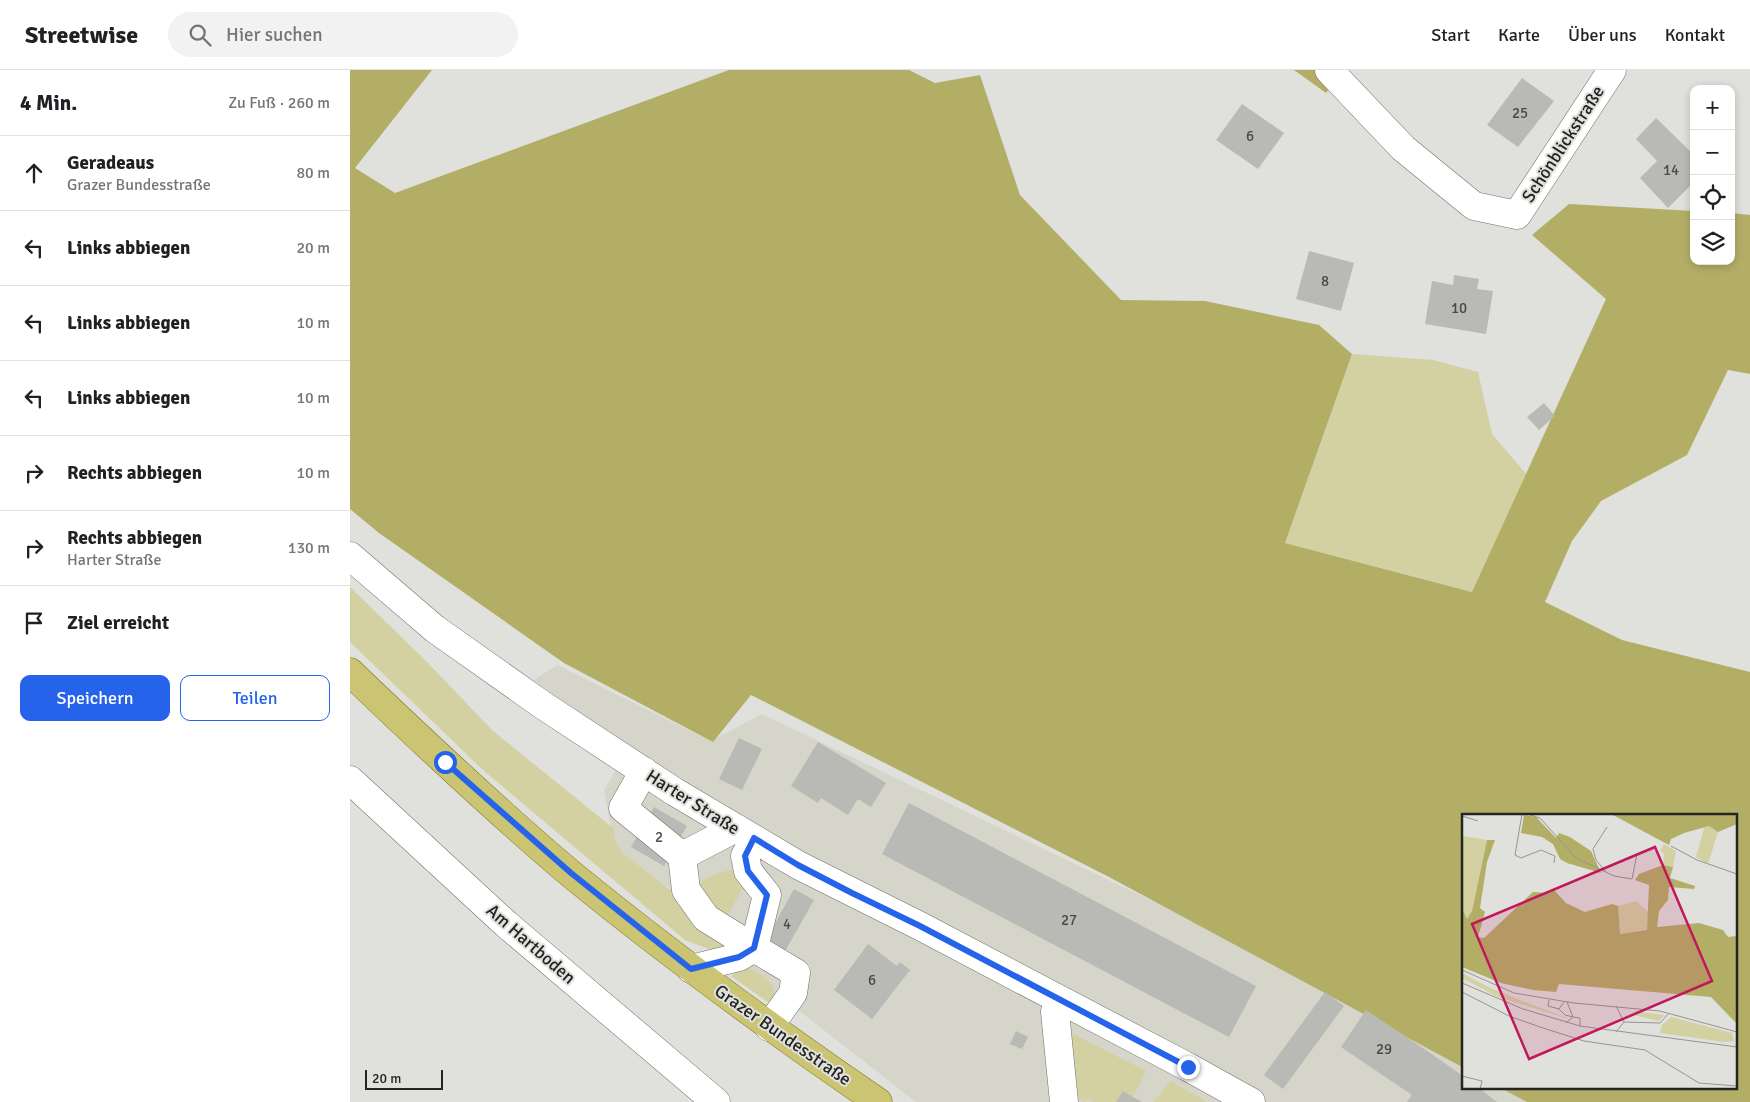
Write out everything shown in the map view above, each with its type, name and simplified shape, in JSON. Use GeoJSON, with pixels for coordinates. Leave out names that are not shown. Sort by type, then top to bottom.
{"type":"FeatureCollection","features":[{"type":"Feature","properties":{"kind":"main road","name":"Grazer Bundesstraße"},"geometry":{"type":"LineString","coordinates":[[350,672],[445,762],[563,866],[691,969],[769,1027],[878,1102]]}},
{"type":"Feature","properties":{"kind":"street","name":"Schönblickstraße"},"geometry":{"type":"LineString","coordinates":[[1329,70],[1403,148],[1474,206],[1517,215],[1612,70]]}},
{"type":"Feature","properties":{"kind":"street","name":"Schönblickstraße"},"geometry":{"type":"LineString","coordinates":[[1357,70],[1369,112]]}},
{"type":"Feature","properties":{"kind":"street","name":"Harter Straße"},"geometry":{"type":"LineString","coordinates":[[350,556],[435,629],[544,706],[644,771],[745,833],[798,865],[920,926],[1196,1071],[1250,1102]]}},
{"type":"Feature","properties":{"kind":"street"},"geometry":{"type":"LineString","coordinates":[[644,771],[623,808],[682,856],[686,890],[706,918],[796,973],[793,992],[769,1027]]}},
{"type":"Feature","properties":{"kind":"street","name":"Am Hartboden"},"geometry":{"type":"LineString","coordinates":[[350,780],[506,924],[716,1102]]}},
{"type":"Feature","properties":{"kind":"street"},"geometry":{"type":"LineString","coordinates":[[682,856],[745,833],[745,856],[748,871],[767,895],[754,948],[739,957],[691,969]]}},
{"type":"Feature","properties":{"kind":"street"},"geometry":{"type":"LineString","coordinates":[[1059,1000],[1055,1012],[1064,1102]]}},
{"type":"Feature","properties":{"kind":"shaded area"},"geometry":{"type":"Polygon","coordinates":[[[350,70],[432,70],[355,168],[395,193],[729,70],[909,70],[935,83],[980,75],[1020,195],[1121,300],[1205,301],[1319,325],[1352,354],[1285,543],[1472,592],[1606,299],[1532,235],[1569,204],[1690,211],[1690,265],[1735,265],[1735,213],[1750,215],[1750,374],[1728,370],[1687,455],[1601,501],[1572,541],[1545,602],[1622,640],[1750,672],[1750,1102],[1527,1102],[1505,1090],[1738,1090],[1738,814],[1462,814],[1462,1067],[1109,877],[751,695],[713,742],[564,663],[379,533],[350,509],[350,70]]]}},
{"type":"Feature","properties":{"kind":"shaded area"},"geometry":{"type":"Polygon","coordinates":[[[1294,70],[1342,70],[1342,72],[1326,93],[1294,70]]]}},
{"type":"Feature","properties":{"kind":"shaded area"},"geometry":{"type":"Polygon","coordinates":[[[1352,354],[1433,360],[1478,372],[1492,434],[1526,474],[1473,592],[1285,543],[1352,354]]]}},
{"type":"Feature","properties":{"kind":"shaded area"},"geometry":{"type":"Polygon","coordinates":[[[350,587],[426,661],[493,731],[613,828],[616,843],[624,854],[672,892],[684,909],[731,948],[719,953],[685,940],[483,770],[350,642],[350,587]]]}},
{"type":"Feature","properties":{"kind":"shaded area"},"geometry":{"type":"Polygon","coordinates":[[[557,665],[711,741],[762,714],[1307,975],[1462,1058],[1462,1090],[1522,1090],[1544,1102],[916,1102],[738,963],[615,850],[604,790],[628,750],[534,680],[557,665]]]}},
{"type":"Feature","properties":{"kind":"shaded area"},"geometry":{"type":"Polygon","coordinates":[[[729,870],[738,871],[743,877],[744,883],[757,899],[751,898],[752,895],[742,889],[725,920],[742,929],[741,933],[727,927],[717,919],[707,908],[700,895],[699,888],[703,881],[729,870]]]}},
{"type":"Feature","properties":{"kind":"shaded area"},"geometry":{"type":"Polygon","coordinates":[[[744,966],[761,974],[770,982],[775,993],[774,999],[768,1002],[731,976],[744,966]]]}},
{"type":"Feature","properties":{"kind":"shaded area"},"geometry":{"type":"Polygon","coordinates":[[[1067,1031],[1146,1071],[1133,1097],[1123,1091],[1116,1102],[1093,1102],[1088,1099],[1085,1102],[1078,1098],[1067,1031]]]}},
{"type":"Feature","properties":{"kind":"shaded area"},"geometry":{"type":"Polygon","coordinates":[[[1171,1081],[1207,1102],[1153,1102],[1171,1081]]]}},
{"type":"Feature","properties":{"kind":"building"},"geometry":{"type":"Polygon","coordinates":[[[1522,78],[1554,101],[1518,147],[1487,125],[1522,78]]]}},
{"type":"Feature","properties":{"kind":"building"},"geometry":{"type":"Polygon","coordinates":[[[1242,104],[1284,133],[1258,169],[1216,140],[1242,104]]]}},
{"type":"Feature","properties":{"kind":"building"},"geometry":{"type":"Polygon","coordinates":[[[1656,118],[1690,151],[1690,186],[1668,208],[1640,178],[1657,161],[1636,139],[1656,118]]]}},
{"type":"Feature","properties":{"kind":"building"},"geometry":{"type":"Polygon","coordinates":[[[1309,251],[1354,263],[1341,311],[1296,299],[1309,251]]]}},
{"type":"Feature","properties":{"kind":"building"},"geometry":{"type":"Polygon","coordinates":[[[1454,275],[1479,279],[1477,289],[1493,291],[1486,334],[1425,324],[1432,281],[1453,285],[1454,275]]]}},
{"type":"Feature","properties":{"kind":"building"},"geometry":{"type":"Polygon","coordinates":[[[1544,403],[1555,416],[1539,430],[1527,417],[1544,403]]]}},
{"type":"Feature","properties":{"kind":"building"},"geometry":{"type":"Polygon","coordinates":[[[739,738],[762,749],[742,790],[719,779],[739,738]]]}},
{"type":"Feature","properties":{"kind":"building"},"geometry":{"type":"Polygon","coordinates":[[[818,742],[886,783],[871,807],[858,799],[848,815],[821,798],[818,803],[791,786],[818,742]]]}},
{"type":"Feature","properties":{"kind":"building"},"geometry":{"type":"Polygon","coordinates":[[[909,803],[1256,986],[1229,1037],[882,854],[909,803]]]}},
{"type":"Feature","properties":{"kind":"building"},"geometry":{"type":"Polygon","coordinates":[[[654,807],[687,826],[664,866],[631,847],[654,807]]]}},
{"type":"Feature","properties":{"kind":"building"},"geometry":{"type":"Polygon","coordinates":[[[794,889],[814,900],[780,960],[761,949],[794,889]]]}},
{"type":"Feature","properties":{"kind":"building"},"geometry":{"type":"Polygon","coordinates":[[[868,944],[897,966],[900,962],[910,970],[872,1019],[834,990],[868,944]]]}},
{"type":"Feature","properties":{"kind":"building"},"geometry":{"type":"Polygon","coordinates":[[[1325,992],[1344,1006],[1283,1089],[1264,1075],[1325,992]]]}},
{"type":"Feature","properties":{"kind":"building"},"geometry":{"type":"Polygon","coordinates":[[[1366,1010],[1462,1076],[1462,1090],[1482,1090],[1497,1102],[1407,1102],[1412,1095],[1341,1047],[1366,1010]]]}},
{"type":"Feature","properties":{"kind":"building"},"geometry":{"type":"Polygon","coordinates":[[[1016,1031],[1028,1037],[1022,1049],[1010,1044],[1016,1031]]]}},
{"type":"Feature","properties":{"kind":"building"},"geometry":{"type":"Polygon","coordinates":[[[1123,1091],[1133,1097],[1142,1102],[1116,1102],[1123,1091]]]}},
{"type":"Feature","properties":{"kind":"route"},"geometry":{"type":"LineString","coordinates":[[445,762],[571,873],[691,969],[739,957],[754,948],[767,895],[748,871],[745,856],[754,838],[798,865],[920,926],[1188,1067]]}}]}
